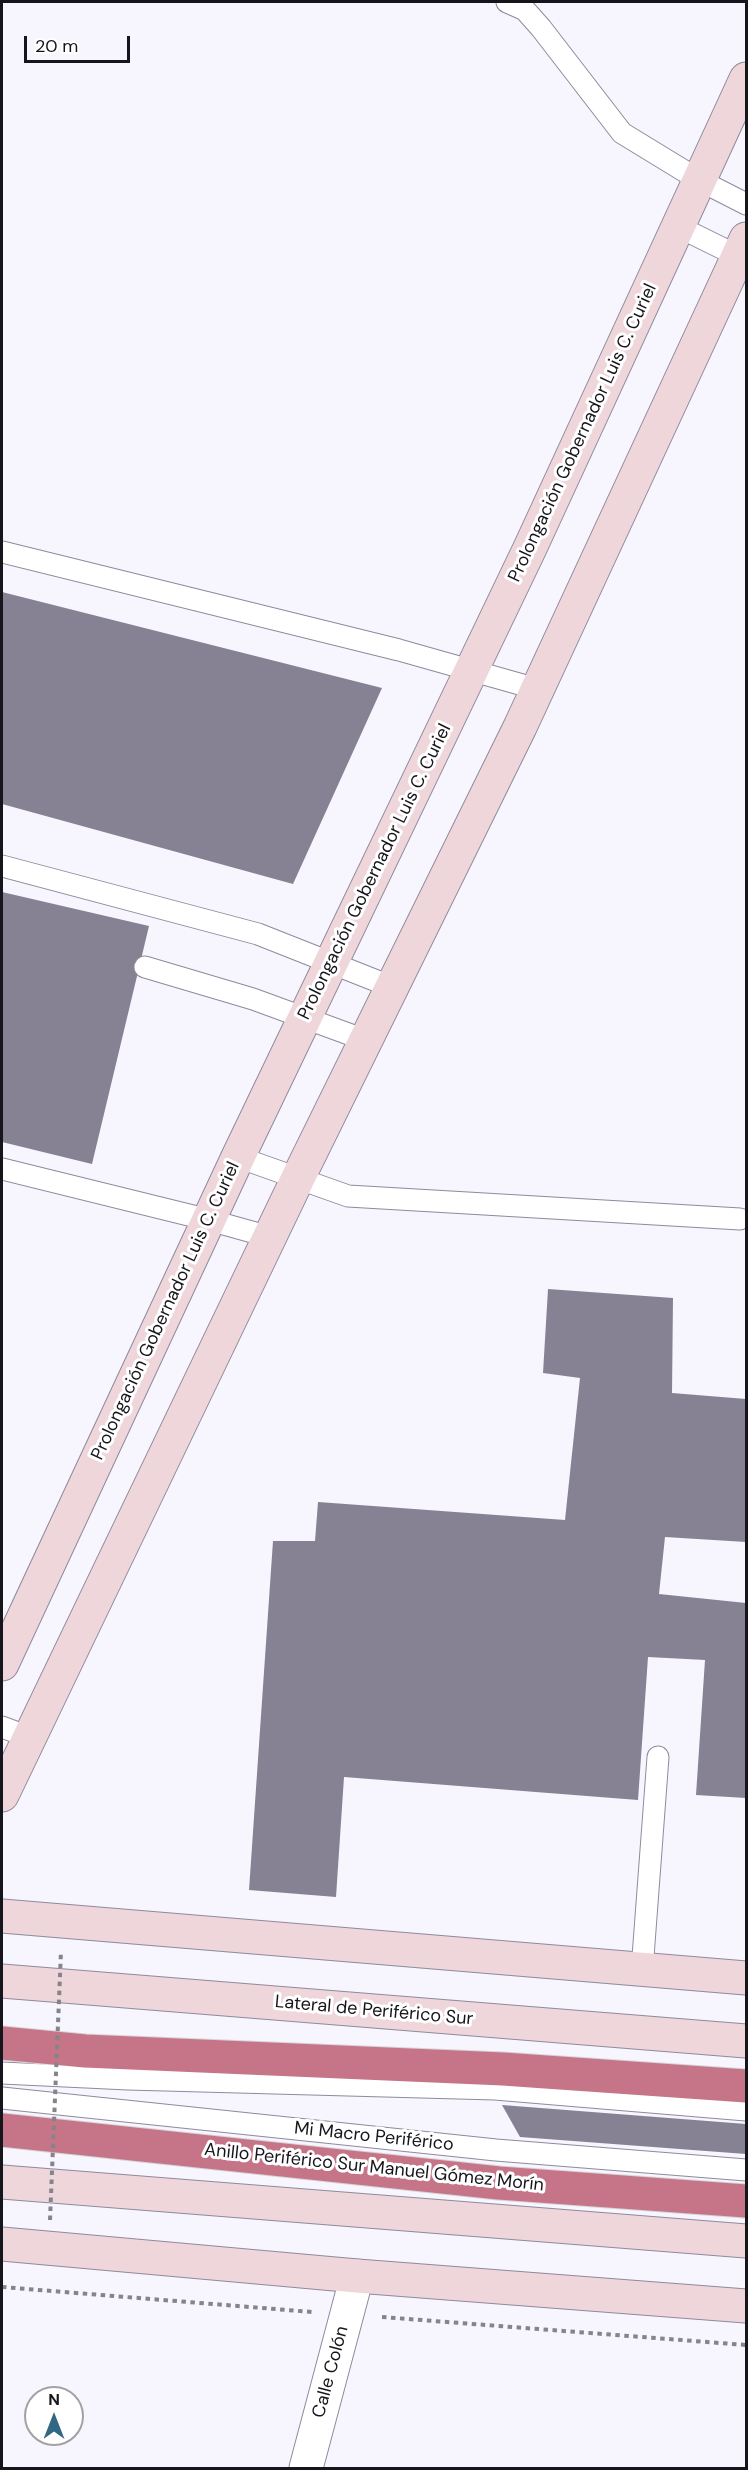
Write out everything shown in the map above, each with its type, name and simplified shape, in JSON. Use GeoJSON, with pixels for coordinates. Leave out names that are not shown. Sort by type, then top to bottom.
{"type":"FeatureCollection","features":[{"type":"Feature","properties":{"kind":"highway"},"geometry":{"type":"LineString","coordinates":[[2,2043],[85,2050],[503,2069],[747,2086]]}},
{"type":"Feature","properties":{"kind":"highway","name":"Anillo Periférico Sur Manuel Gómez Morín"},"geometry":{"type":"LineString","coordinates":[[2,2130],[499,2183],[747,2201]]}},
{"type":"Feature","properties":{"kind":"street","name":"Prolongación Gobernador Luis C. Curiel"},"geometry":{"type":"LineString","coordinates":[[2,1664],[208,1220],[471,672],[747,79]]}},
{"type":"Feature","properties":{"kind":"street"},"geometry":{"type":"LineString","coordinates":[[2,1795],[15,1732],[270,1237],[537,689],[744,251]]}},
{"type":"Feature","properties":{"kind":"street"},"geometry":{"type":"LineString","coordinates":[[2,1916],[747,1978]]}},
{"type":"Feature","properties":{"kind":"street","name":"Lateral de Periférico Sur"},"geometry":{"type":"LineString","coordinates":[[2,1981],[747,2041]]}},
{"type":"Feature","properties":{"kind":"street"},"geometry":{"type":"LineString","coordinates":[[2,2182],[747,2241]]}},
{"type":"Feature","properties":{"kind":"street"},"geometry":{"type":"LineString","coordinates":[[2,2244],[357,2276],[747,2306]]}},
{"type":"Feature","properties":{"kind":"street","name":"Calle Colón"},"geometry":{"type":"LineString","coordinates":[[306,2469],[357,2276]]}},
{"type":"Feature","properties":{"kind":"lane"},"geometry":{"type":"LineString","coordinates":[[507,2],[525,10],[541,28],[622,133],[699,180],[747,204]]}},
{"type":"Feature","properties":{"kind":"lane"},"geometry":{"type":"LineString","coordinates":[[679,227],[744,251]]}},
{"type":"Feature","properties":{"kind":"lane"},"geometry":{"type":"LineString","coordinates":[[2,552],[399,650],[537,689]]}},
{"type":"Feature","properties":{"kind":"lane"},"geometry":{"type":"LineString","coordinates":[[2,866],[258,934],[392,987]]}},
{"type":"Feature","properties":{"kind":"lane"},"geometry":{"type":"LineString","coordinates":[[145,966],[253,999],[365,1040]]}},
{"type":"Feature","properties":{"kind":"lane"},"geometry":{"type":"LineString","coordinates":[[238,1157],[348,1196],[740,1219]]}},
{"type":"Feature","properties":{"kind":"lane"},"geometry":{"type":"LineString","coordinates":[[2,1169],[270,1237]]}},
{"type":"Feature","properties":{"kind":"lane"},"geometry":{"type":"LineString","coordinates":[[642,1971],[658,1757]]}},
{"type":"Feature","properties":{"kind":"lane"},"geometry":{"type":"LineString","coordinates":[[2,2073],[495,2090],[747,2110]]}},
{"type":"Feature","properties":{"kind":"lane","name":"Mi Macro Periférico"},"geometry":{"type":"LineString","coordinates":[[2,2098],[496,2150],[747,2170]]}},
{"type":"Feature","properties":{"kind":"path"},"geometry":{"type":"LineString","coordinates":[[50,2220],[61,1951]]}},
{"type":"Feature","properties":{"kind":"building"},"geometry":{"type":"Polygon","coordinates":[[[2,592],[382,688],[293,884],[2,804],[2,592]]]}},
{"type":"Feature","properties":{"kind":"building"},"geometry":{"type":"Polygon","coordinates":[[[2,892],[149,926],[92,1164],[2,1142],[2,892]]]}},
{"type":"Feature","properties":{"kind":"building"},"geometry":{"type":"Polygon","coordinates":[[[548,1289],[673,1298],[672,1393],[746,1399],[746,1542],[665,1537],[659,1594],[746,1603],[746,1798],[696,1795],[705,1660],[648,1657],[638,1800],[344,1777],[336,1897],[249,1890],[273,1541],[315,1541],[318,1502],[565,1520],[580,1378],[543,1373],[548,1289]]]}},
{"type":"Feature","properties":{"kind":"building"},"geometry":{"type":"Polygon","coordinates":[[[502,2105],[746,2124],[746,2154],[520,2137],[502,2105]]]}}]}
